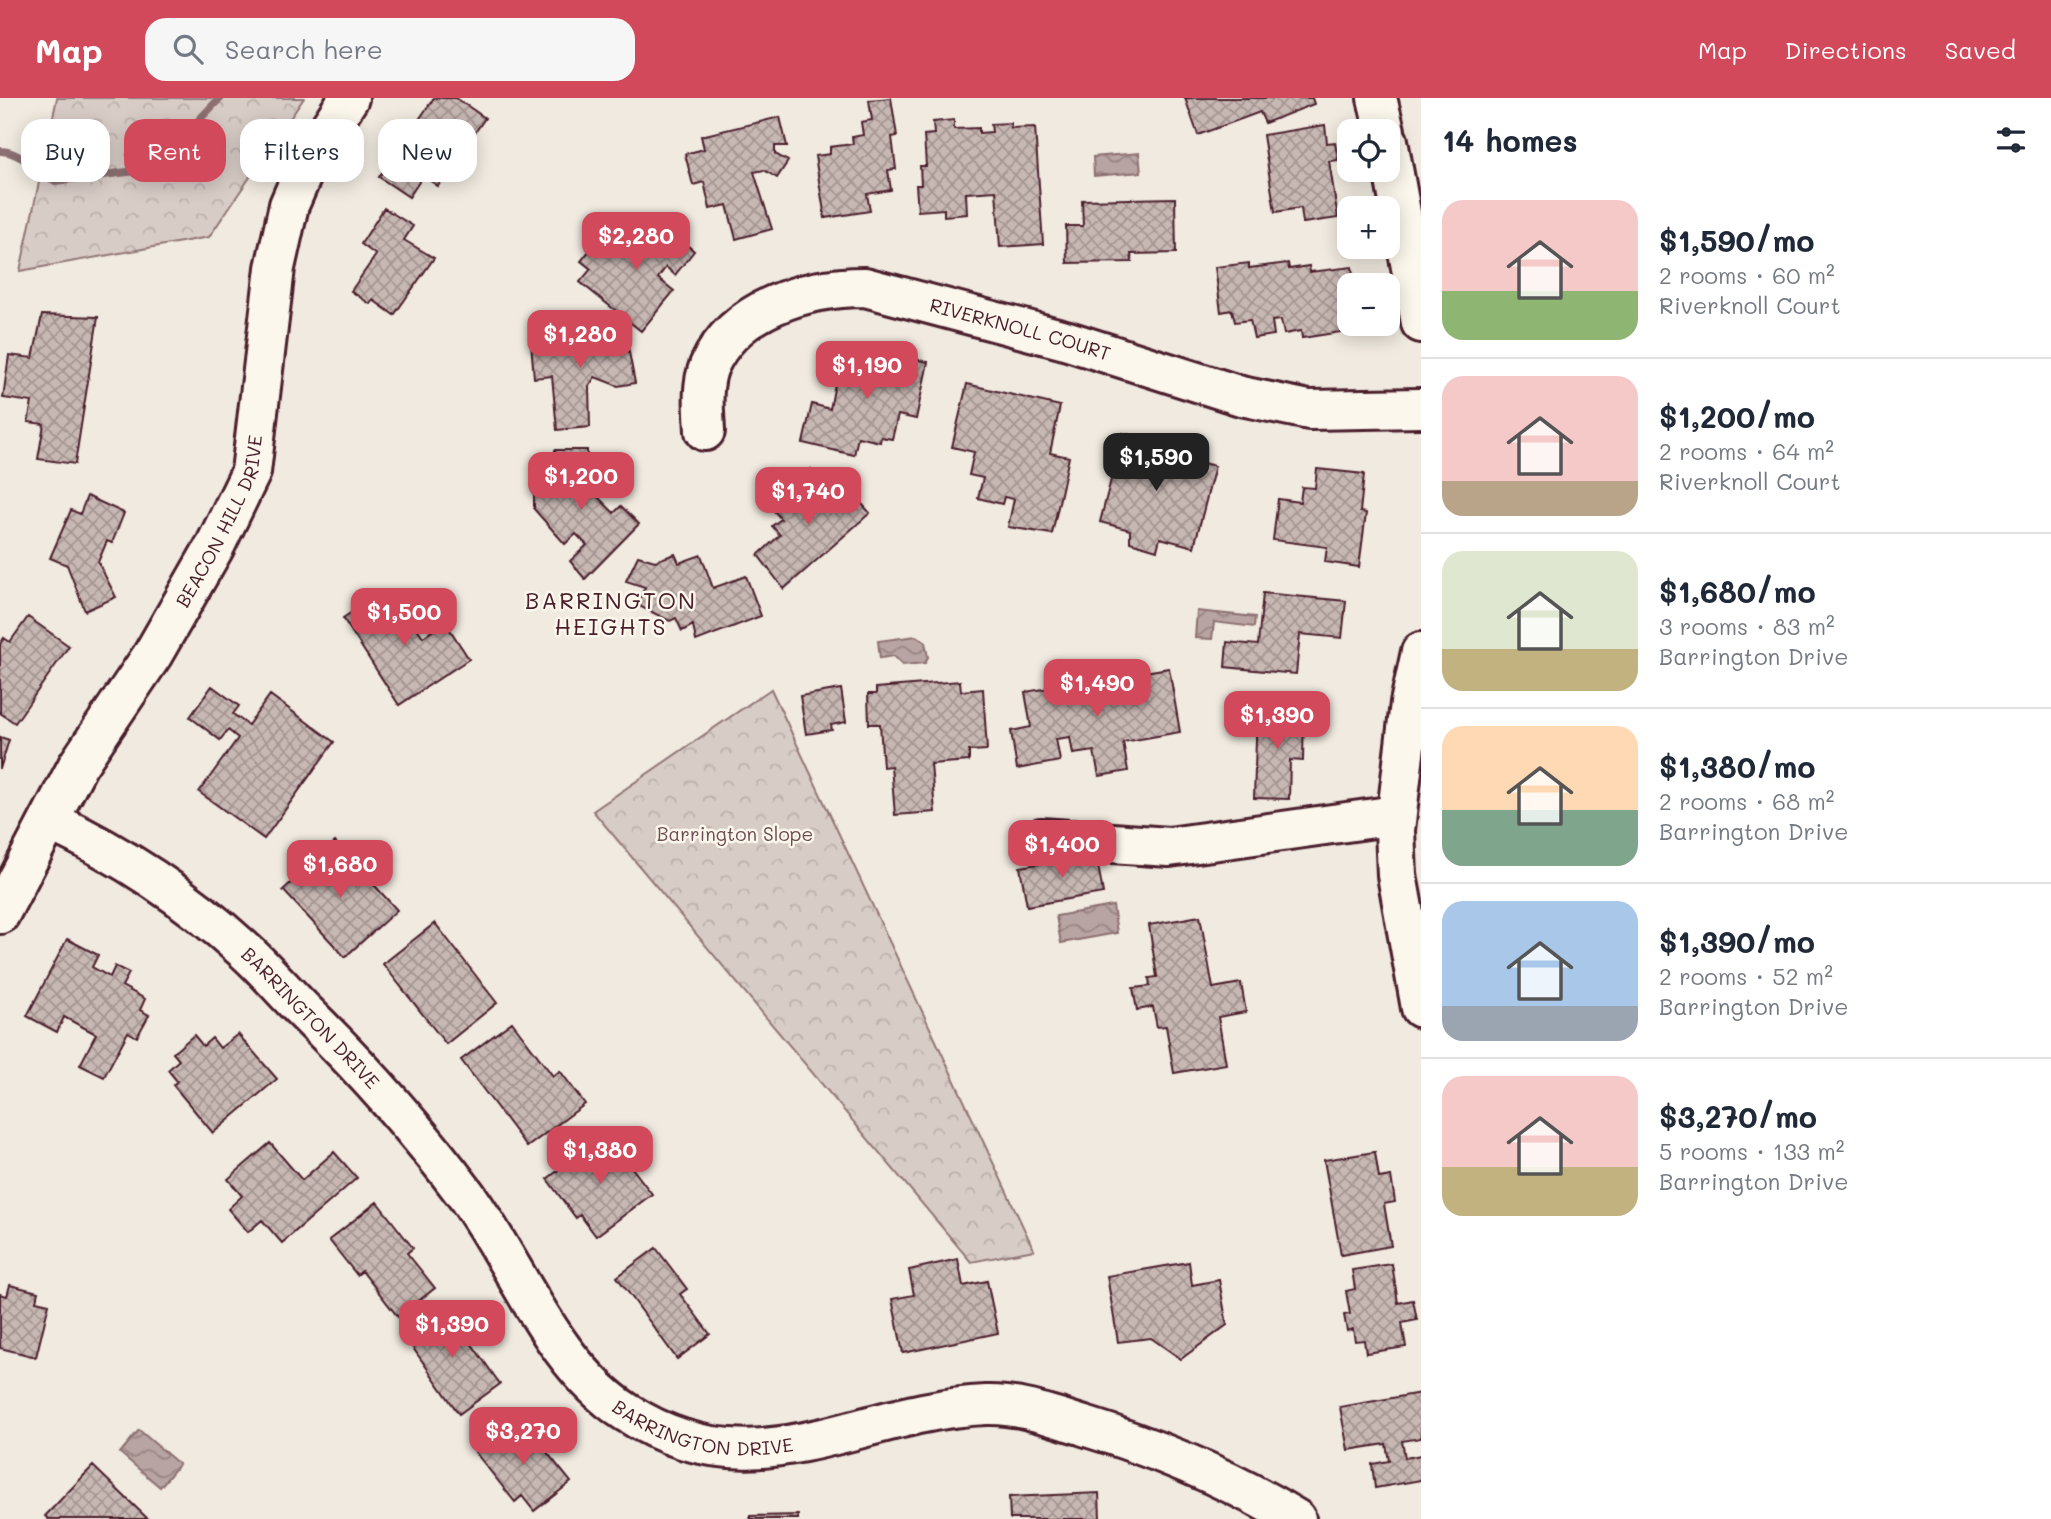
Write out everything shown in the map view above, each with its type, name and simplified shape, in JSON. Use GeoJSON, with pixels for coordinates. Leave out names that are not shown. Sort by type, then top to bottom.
{"type":"FeatureCollection","features":[{"type":"Feature","properties":{"kind":"street","name":"BEACON HILL DRIVE"},"geometry":{"type":"LineString","coordinates":[[0,914],[78,765],[153,654],[251,472],[275,268],[289,205],[309,159],[349,98]]}},
{"type":"Feature","properties":{"kind":"street"},"geometry":{"type":"LineString","coordinates":[[1377,98],[1382,119]]}},
{"type":"Feature","properties":{"kind":"street"},"geometry":{"type":"LineString","coordinates":[[1395,182],[1421,323]]}},
{"type":"Feature","properties":{"kind":"street","name":"RIVERKNOLL COURT"},"geometry":{"type":"LineString","coordinates":[[705,431],[703,398],[708,369],[723,342],[773,305],[834,287],[865,287],[986,318],[1269,401],[1309,410],[1421,408]]}},
{"type":"Feature","properties":{"kind":"street"},"geometry":{"type":"LineString","coordinates":[[1421,652],[1410,703],[1396,815],[1397,876],[1421,1008]]}},
{"type":"Feature","properties":{"kind":"street"},"geometry":{"type":"LineString","coordinates":[[1041,838],[1169,847],[1396,815]]}},
{"type":"Feature","properties":{"kind":"street","name":"BARRINGTON DRIVE"},"geometry":{"type":"LineString","coordinates":[[50,821],[90,840],[183,899],[245,950],[363,1070],[468,1198],[563,1351],[602,1392],[626,1412],[688,1441],[751,1449],[785,1448],[933,1411],[987,1405],[1017,1408],[1110,1434],[1183,1461],[1233,1483],[1296,1519]]}},
{"type":"Feature","properties":{"kind":"green space"},"geometry":{"type":"Polygon","coordinates":[[[57,98],[304,98],[290,119],[240,119],[240,182],[247,182],[209,237],[20,271],[39,182],[110,182],[110,119],[53,119],[57,98]]]}},
{"type":"Feature","properties":{"kind":"green space","name":"Barrington Slope"},"geometry":{"type":"Polygon","coordinates":[[[771,689],[1034,1250],[971,1262],[593,811],[771,689]]]}},
{"type":"Feature","properties":{"kind":"water"},"geometry":{"type":"Polygon","coordinates":[[[1139,153],[1141,172],[1094,176],[1093,157],[1139,153]]]}},
{"type":"Feature","properties":{"kind":"water"},"geometry":{"type":"Polygon","coordinates":[[[1197,611],[1255,617],[1254,627],[1214,622],[1212,639],[1195,638],[1197,611]]]}},
{"type":"Feature","properties":{"kind":"water"},"geometry":{"type":"Polygon","coordinates":[[[916,636],[925,642],[928,657],[925,663],[903,665],[894,656],[880,658],[878,641],[916,636]]]}},
{"type":"Feature","properties":{"kind":"water"},"geometry":{"type":"Polygon","coordinates":[[[1113,906],[1117,933],[1061,943],[1056,916],[1113,906]]]}},
{"type":"Feature","properties":{"kind":"water"},"geometry":{"type":"Polygon","coordinates":[[[139,1430],[179,1464],[160,1487],[120,1453],[139,1430]]]}},
{"type":"Feature","properties":{"kind":"building"},"geometry":{"type":"Polygon","coordinates":[[[434,98],[456,98],[485,118],[477,130],[477,119],[419,119],[434,98]]]}},
{"type":"Feature","properties":{"kind":"building"},"geometry":{"type":"Polygon","coordinates":[[[891,98],[897,136],[892,137],[896,169],[888,170],[891,190],[867,194],[870,211],[825,218],[815,156],[830,154],[830,147],[853,144],[852,137],[863,135],[861,122],[872,120],[869,100],[891,98]]]}},
{"type":"Feature","properties":{"kind":"building"},"geometry":{"type":"Polygon","coordinates":[[[1185,98],[1312,98],[1314,104],[1265,123],[1260,112],[1198,135],[1185,98]]]}},
{"type":"Feature","properties":{"kind":"building"},"geometry":{"type":"Polygon","coordinates":[[[780,117],[787,146],[775,146],[775,154],[788,161],[777,178],[764,170],[754,172],[772,229],[736,239],[727,205],[710,209],[704,182],[693,185],[685,154],[704,149],[701,136],[780,117]]]}},
{"type":"Feature","properties":{"kind":"building"},"geometry":{"type":"Polygon","coordinates":[[[954,120],[954,129],[979,128],[979,133],[992,132],[991,124],[1011,123],[1011,128],[1035,127],[1043,244],[1000,247],[996,191],[966,193],[967,214],[944,216],[944,209],[918,211],[916,185],[921,185],[920,166],[926,166],[924,135],[934,134],[933,122],[954,120]]]}},
{"type":"Feature","properties":{"kind":"building"},"geometry":{"type":"Polygon","coordinates":[[[1325,125],[1327,143],[1335,142],[1337,154],[1337,160],[1329,161],[1337,218],[1303,223],[1301,208],[1275,212],[1263,135],[1325,125]]]}},
{"type":"Feature","properties":{"kind":"building"},"geometry":{"type":"Polygon","coordinates":[[[386,182],[419,182],[409,197],[386,182]]]}},
{"type":"Feature","properties":{"kind":"building"},"geometry":{"type":"Polygon","coordinates":[[[1175,198],[1176,253],[1131,254],[1132,262],[1067,263],[1066,226],[1083,226],[1082,200],[1175,198]]]}},
{"type":"Feature","properties":{"kind":"building"},"geometry":{"type":"Polygon","coordinates":[[[384,208],[413,226],[404,240],[434,258],[394,315],[373,300],[370,304],[351,291],[376,255],[361,244],[384,208]]]}},
{"type":"Feature","properties":{"kind":"building"},"geometry":{"type":"Polygon","coordinates":[[[657,220],[694,251],[675,275],[666,267],[658,278],[674,291],[641,331],[580,282],[591,269],[581,261],[594,245],[602,252],[623,226],[641,241],[657,220]]]}},
{"type":"Feature","properties":{"kind":"building"},"geometry":{"type":"Polygon","coordinates":[[[1249,263],[1249,268],[1288,263],[1289,269],[1309,266],[1310,272],[1352,267],[1353,273],[1337,273],[1337,333],[1302,338],[1301,331],[1284,334],[1281,320],[1272,321],[1274,335],[1254,338],[1250,320],[1235,322],[1232,310],[1221,312],[1215,267],[1249,263]]]}},
{"type":"Feature","properties":{"kind":"building"},"geometry":{"type":"Polygon","coordinates":[[[42,315],[98,317],[75,464],[38,459],[44,424],[28,422],[32,402],[3,398],[9,355],[33,358],[42,315]]]}},
{"type":"Feature","properties":{"kind":"building"},"geometry":{"type":"Polygon","coordinates":[[[565,318],[628,347],[635,383],[618,386],[595,377],[589,386],[590,427],[557,430],[552,376],[534,378],[531,343],[555,341],[565,318]]]}},
{"type":"Feature","properties":{"kind":"building"},"geometry":{"type":"Polygon","coordinates":[[[870,349],[928,362],[916,419],[898,415],[892,439],[881,437],[880,442],[858,437],[854,455],[803,443],[812,404],[830,409],[835,384],[827,382],[830,367],[842,369],[845,355],[863,359],[870,349]]]}},
{"type":"Feature","properties":{"kind":"building"},"geometry":{"type":"Polygon","coordinates":[[[967,384],[1060,406],[1050,453],[1069,457],[1052,534],[1008,527],[1014,499],[1004,497],[1002,504],[978,498],[983,478],[969,475],[974,452],[952,447],[967,384]]]}},
{"type":"Feature","properties":{"kind":"building"},"geometry":{"type":"Polygon","coordinates":[[[1123,433],[1177,447],[1174,456],[1215,466],[1194,547],[1160,538],[1157,550],[1130,542],[1130,530],[1100,522],[1123,433]]]}},
{"type":"Feature","properties":{"kind":"building"},"geometry":{"type":"Polygon","coordinates":[[[555,450],[587,450],[587,486],[614,513],[621,506],[639,524],[585,579],[570,561],[587,545],[576,534],[565,544],[534,509],[534,485],[554,485],[555,450]]]}},
{"type":"Feature","properties":{"kind":"building"},"geometry":{"type":"Polygon","coordinates":[[[811,469],[842,505],[854,495],[870,513],[784,589],[758,555],[780,535],[772,526],[781,519],[774,511],[784,503],[779,497],[811,469]]]}},
{"type":"Feature","properties":{"kind":"building"},"geometry":{"type":"Polygon","coordinates":[[[1317,469],[1364,474],[1360,512],[1366,513],[1359,567],[1325,562],[1327,547],[1273,540],[1278,499],[1300,502],[1302,487],[1315,488],[1317,469]]]}},
{"type":"Feature","properties":{"kind":"building"},"geometry":{"type":"Polygon","coordinates":[[[87,496],[124,513],[112,543],[107,541],[98,562],[116,597],[85,611],[67,565],[50,558],[71,510],[80,514],[87,496]]]}},
{"type":"Feature","properties":{"kind":"building"},"geometry":{"type":"Polygon","coordinates":[[[675,554],[679,563],[701,555],[713,588],[746,576],[761,616],[696,641],[693,625],[682,631],[676,618],[670,621],[637,605],[645,587],[626,581],[638,556],[655,561],[675,554]]]}},
{"type":"Feature","properties":{"kind":"building"},"geometry":{"type":"Polygon","coordinates":[[[382,592],[398,616],[406,611],[423,637],[445,622],[469,659],[399,705],[343,618],[382,592]]]}},
{"type":"Feature","properties":{"kind":"building"},"geometry":{"type":"Polygon","coordinates":[[[1263,593],[1346,601],[1342,638],[1300,634],[1296,674],[1225,667],[1227,642],[1258,645],[1263,593]]]}},
{"type":"Feature","properties":{"kind":"building"},"geometry":{"type":"Polygon","coordinates":[[[28,617],[69,646],[15,723],[0,713],[0,644],[4,638],[10,642],[28,617]]]}},
{"type":"Feature","properties":{"kind":"building"},"geometry":{"type":"Polygon","coordinates":[[[1169,668],[1180,732],[1123,742],[1128,771],[1099,776],[1094,751],[1073,754],[1070,737],[1056,739],[1060,761],[1017,769],[1011,731],[1031,727],[1025,692],[1169,668]]]}},
{"type":"Feature","properties":{"kind":"building"},"geometry":{"type":"Polygon","coordinates":[[[960,681],[961,691],[983,689],[987,750],[969,751],[969,761],[931,764],[935,812],[895,815],[891,766],[883,767],[880,724],[869,724],[868,694],[876,694],[876,688],[960,681]]]}},
{"type":"Feature","properties":{"kind":"building"},"geometry":{"type":"Polygon","coordinates":[[[212,686],[239,706],[233,714],[248,725],[270,695],[334,742],[264,839],[199,792],[238,738],[228,730],[220,740],[190,717],[212,686]]]}},
{"type":"Feature","properties":{"kind":"building"},"geometry":{"type":"Polygon","coordinates":[[[841,689],[846,722],[831,725],[832,730],[806,734],[800,696],[841,689]]]}},
{"type":"Feature","properties":{"kind":"building"},"geometry":{"type":"Polygon","coordinates":[[[1257,710],[1304,711],[1303,761],[1290,760],[1289,799],[1254,798],[1257,710]]]}},
{"type":"Feature","properties":{"kind":"building"},"geometry":{"type":"Polygon","coordinates":[[[0,737],[9,740],[0,769],[0,737]]]}},
{"type":"Feature","properties":{"kind":"building"},"geometry":{"type":"Polygon","coordinates":[[[335,842],[397,910],[345,957],[283,890],[335,842]]]}},
{"type":"Feature","properties":{"kind":"building"},"geometry":{"type":"Polygon","coordinates":[[[1096,854],[1103,893],[1027,906],[1020,867],[1096,854]]]}},
{"type":"Feature","properties":{"kind":"building"},"geometry":{"type":"Polygon","coordinates":[[[1200,916],[1213,988],[1241,983],[1246,1012],[1218,1017],[1226,1064],[1174,1073],[1166,1026],[1157,1027],[1153,1007],[1137,1010],[1133,988],[1150,986],[1149,978],[1157,977],[1149,925],[1200,916]]]}},
{"type":"Feature","properties":{"kind":"building"},"geometry":{"type":"Polygon","coordinates":[[[435,923],[497,1003],[446,1044],[383,964],[435,923]]]}},
{"type":"Feature","properties":{"kind":"building"},"geometry":{"type":"Polygon","coordinates":[[[67,939],[98,955],[92,967],[110,977],[115,966],[129,973],[122,986],[145,999],[140,1010],[149,1015],[137,1037],[128,1032],[104,1077],[80,1065],[96,1034],[64,1017],[57,1032],[27,1016],[67,939]]]}},
{"type":"Feature","properties":{"kind":"building"},"geometry":{"type":"Polygon","coordinates":[[[512,1022],[553,1076],[560,1071],[585,1104],[527,1147],[461,1060],[512,1022]]]}},
{"type":"Feature","properties":{"kind":"building"},"geometry":{"type":"Polygon","coordinates":[[[238,1034],[277,1079],[213,1133],[173,1085],[177,1081],[168,1070],[179,1060],[173,1053],[194,1035],[203,1046],[212,1038],[220,1048],[238,1034]]]}},
{"type":"Feature","properties":{"kind":"building"},"geometry":{"type":"Polygon","coordinates":[[[606,1134],[652,1194],[596,1236],[580,1215],[576,1218],[547,1179],[606,1134]]]}},
{"type":"Feature","properties":{"kind":"building"},"geometry":{"type":"Polygon","coordinates":[[[270,1143],[302,1180],[334,1152],[357,1178],[282,1243],[262,1220],[248,1232],[228,1209],[242,1196],[228,1179],[270,1143]]]}},
{"type":"Feature","properties":{"kind":"building"},"geometry":{"type":"Polygon","coordinates":[[[1375,1152],[1379,1178],[1391,1176],[1395,1202],[1384,1204],[1391,1246],[1341,1255],[1324,1160],[1375,1152]]]}},
{"type":"Feature","properties":{"kind":"building"},"geometry":{"type":"Polygon","coordinates":[[[377,1202],[413,1248],[407,1253],[435,1288],[398,1317],[362,1271],[357,1275],[329,1240],[377,1202]]]}},
{"type":"Feature","properties":{"kind":"building"},"geometry":{"type":"Polygon","coordinates":[[[656,1248],[687,1289],[680,1294],[710,1334],[677,1359],[617,1277],[656,1248]]]}},
{"type":"Feature","properties":{"kind":"building"},"geometry":{"type":"Polygon","coordinates":[[[958,1259],[963,1286],[987,1281],[998,1333],[903,1353],[892,1299],[914,1295],[909,1270],[958,1259]]]}},
{"type":"Feature","properties":{"kind":"building"},"geometry":{"type":"Polygon","coordinates":[[[1189,1262],[1192,1285],[1219,1280],[1227,1325],[1181,1359],[1151,1338],[1118,1342],[1107,1276],[1189,1262]]]}},
{"type":"Feature","properties":{"kind":"building"},"geometry":{"type":"Polygon","coordinates":[[[1392,1264],[1398,1303],[1413,1300],[1417,1320],[1402,1323],[1406,1347],[1366,1353],[1364,1340],[1355,1341],[1353,1329],[1347,1331],[1344,1315],[1350,1314],[1346,1291],[1355,1289],[1352,1270],[1392,1264]]]}},
{"type":"Feature","properties":{"kind":"building"},"geometry":{"type":"Polygon","coordinates":[[[10,1285],[38,1292],[36,1301],[49,1304],[36,1357],[0,1348],[0,1294],[7,1296],[10,1285]]]}},
{"type":"Feature","properties":{"kind":"building"},"geometry":{"type":"Polygon","coordinates":[[[445,1306],[500,1384],[459,1414],[404,1335],[445,1306]]]}},
{"type":"Feature","properties":{"kind":"building"},"geometry":{"type":"Polygon","coordinates":[[[1421,1393],[1421,1438],[1402,1441],[1405,1458],[1421,1455],[1421,1480],[1375,1488],[1372,1464],[1389,1461],[1386,1444],[1348,1450],[1340,1407],[1421,1393]]]}},
{"type":"Feature","properties":{"kind":"building"},"geometry":{"type":"Polygon","coordinates":[[[515,1420],[533,1443],[537,1440],[571,1482],[534,1511],[522,1496],[515,1502],[475,1452],[515,1420]]]}},
{"type":"Feature","properties":{"kind":"building"},"geometry":{"type":"Polygon","coordinates":[[[93,1466],[148,1519],[48,1519],[45,1516],[93,1466]]]}},
{"type":"Feature","properties":{"kind":"building"},"geometry":{"type":"Polygon","coordinates":[[[1099,1493],[1100,1519],[1010,1519],[1009,1497],[1099,1493]]]}},
{"type":"Feature","properties":{"kind":"building"},"geometry":{"type":"Polygon","coordinates":[[[798,1515],[798,1519],[750,1519],[750,1516],[798,1515]]]}},
{"type":"Feature","properties":{"kind":"waterway"},"geometry":{"type":"LineString","coordinates":[[0,151],[14,154],[55,181],[152,169],[220,98]]}},
{"type":"Feature","properties":{"kind":"district","name":"BARRINGTON HEIGHTS"},"geometry":{"type":"Point","coordinates":[611,614]}}]}
